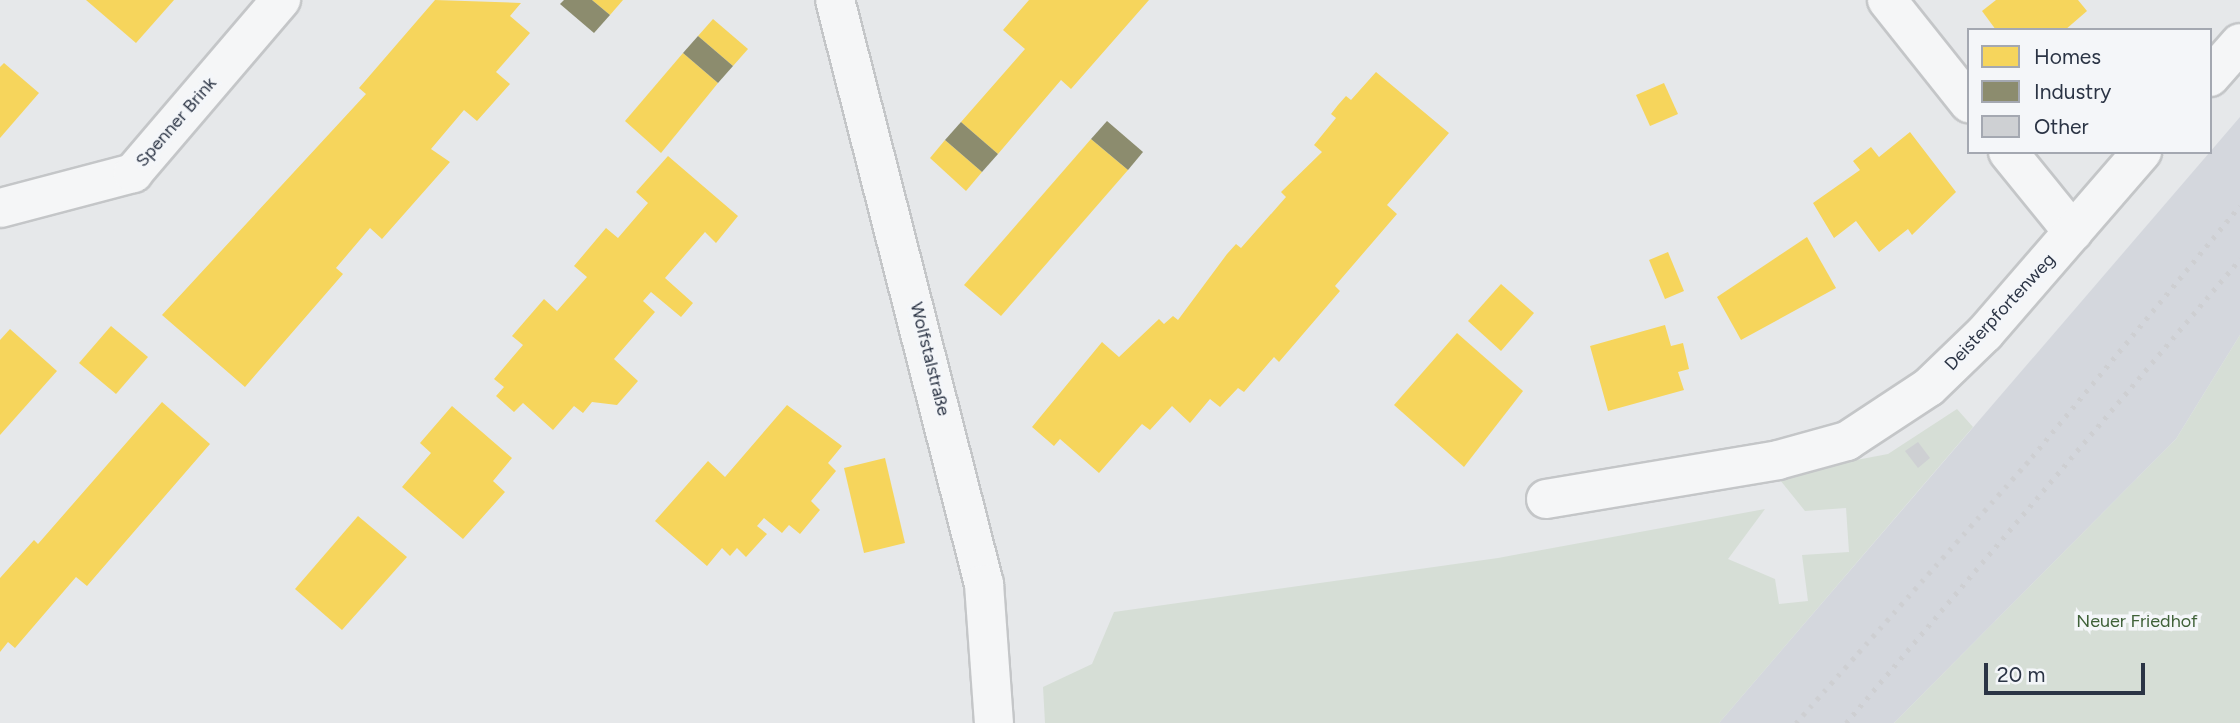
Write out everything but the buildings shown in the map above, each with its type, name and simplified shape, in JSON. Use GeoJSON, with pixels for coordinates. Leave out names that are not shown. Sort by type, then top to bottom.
{"type":"FeatureCollection","features":[{"type":"Feature","properties":{"kind":"street","name":"Spenner Brink"},"geometry":{"type":"LineString","coordinates":[[0,208],[133,173],[281,0]]}},
{"type":"Feature","properties":{"kind":"street","name":"Wolfstalstraße"},"geometry":{"type":"LineString","coordinates":[[835,0],[984,584],[994,723]]}},
{"type":"Feature","properties":{"kind":"street"},"geometry":{"type":"LineString","coordinates":[[1887,0],[1967,100]]}},
{"type":"Feature","properties":{"kind":"street"},"geometry":{"type":"LineString","coordinates":[[2212,74],[2240,43]]}},
{"type":"Feature","properties":{"kind":"street"},"geometry":{"type":"LineString","coordinates":[[2010,154],[2073,232]]}},
{"type":"Feature","properties":{"kind":"street","name":"Deisterpfortenweg"},"geometry":{"type":"LineString","coordinates":[[1546,499],[1779,460],[1847,442],[1929,387],[2073,232],[2140,154]]}},
{"type":"Feature","properties":{"kind":"shaded area"},"geometry":{"type":"Polygon","coordinates":[[[2240,117],[2240,335],[2176,439],[1894,723],[1719,723],[2208,154],[2212,154],[2212,150],[2240,117]]]}},
{"type":"Feature","properties":{"kind":"green space","name":"Neuer Friedhof"},"geometry":{"type":"Polygon","coordinates":[[[2240,335],[2240,723],[1894,723],[2176,439],[2240,335]]]}},
{"type":"Feature","properties":{"kind":"green space"},"geometry":{"type":"Polygon","coordinates":[[[1957,409],[1973,427],[1719,723],[1045,723],[1043,687],[1092,664],[1114,612],[1498,558],[1765,509],[1728,559],[1775,579],[1779,604],[1808,601],[1802,555],[1849,552],[1846,508],[1805,511],[1776,475],[1888,454],[1957,409]]]}},
{"type":"Feature","properties":{"kind":"railway"},"geometry":{"type":"LineString","coordinates":[[1796,723],[2032,457],[2240,206]]}},
{"type":"Feature","properties":{"kind":"railway"},"geometry":{"type":"LineString","coordinates":[[1846,723],[2240,259]]}}]}
